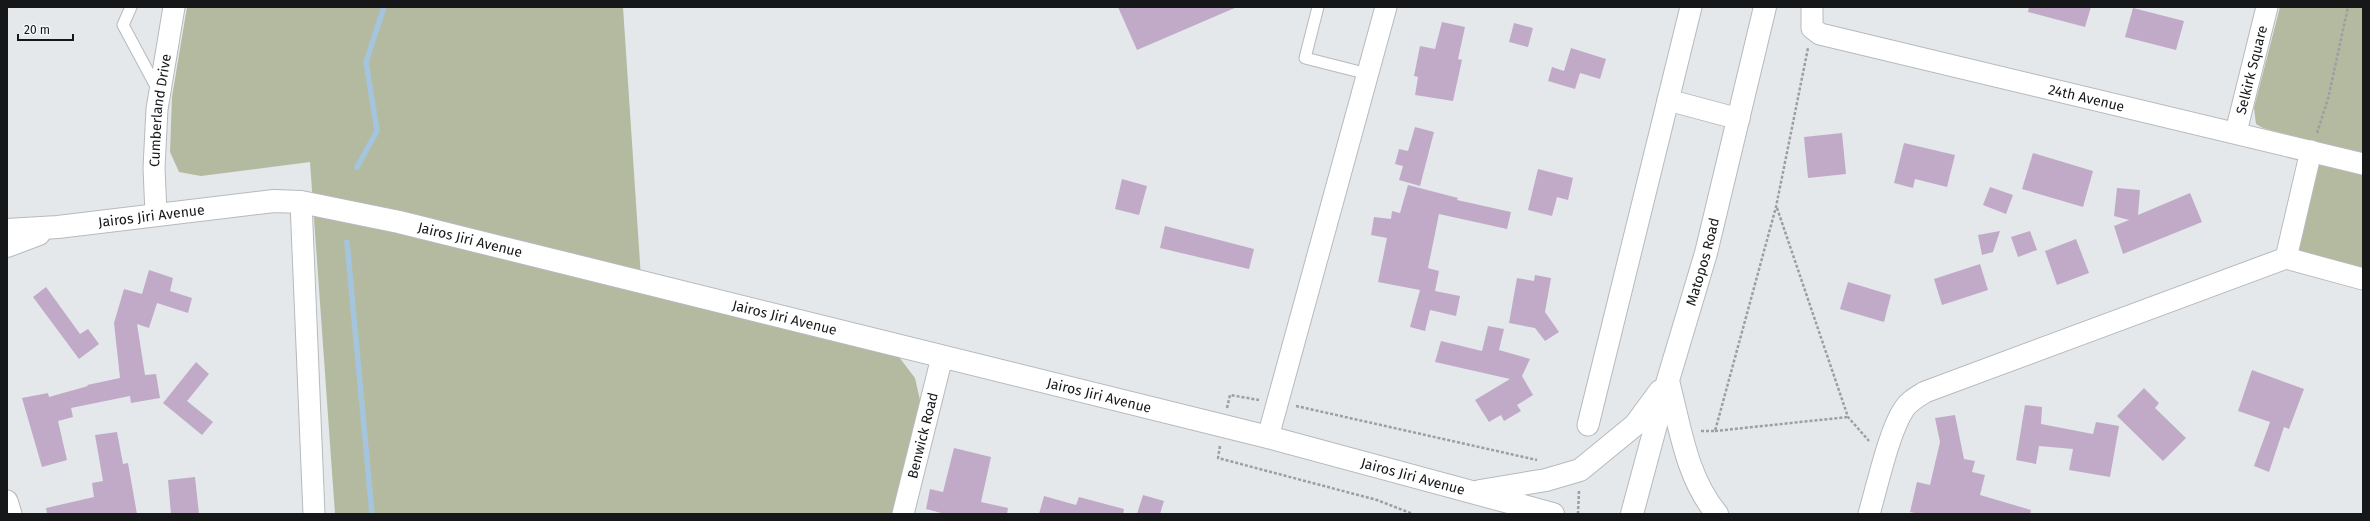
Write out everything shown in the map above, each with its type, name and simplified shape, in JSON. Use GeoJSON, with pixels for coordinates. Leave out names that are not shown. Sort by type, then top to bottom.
{"type":"FeatureCollection","features":[{"type":"Feature","properties":{"kind":"main road","name":"Matopos Road"},"geometry":{"type":"LineString","coordinates":[[1632,514],[1668,380],[1706,253],[1765,7]]}},
{"type":"Feature","properties":{"kind":"main road","name":"Jairos Jiri Avenue"},"geometry":{"type":"LineString","coordinates":[[7,230],[58,227],[274,201],[301,202],[399,222],[1268,437],[1553,514]]}},
{"type":"Feature","properties":{"kind":"main road"},"geometry":{"type":"LineString","coordinates":[[7,246],[58,227]]}},
{"type":"Feature","properties":{"kind":"main road"},"geometry":{"type":"LineString","coordinates":[[1668,380],[1696,482],[1707,502],[1717,514]]}},
{"type":"Feature","properties":{"kind":"main road"},"geometry":{"type":"LineString","coordinates":[[1473,492],[1534,482],[1580,470],[1635,425],[1668,380]]}},
{"type":"Feature","properties":{"kind":"main road"},"geometry":{"type":"LineString","coordinates":[[1473,492],[1501,514]]}},
{"type":"Feature","properties":{"kind":"street","name":"Cumberland Drive"},"geometry":{"type":"LineString","coordinates":[[156,214],[154,168],[160,94],[174,7]]}},
{"type":"Feature","properties":{"kind":"street"},"geometry":{"type":"LineString","coordinates":[[1268,437],[1386,7]]}},
{"type":"Feature","properties":{"kind":"street"},"geometry":{"type":"LineString","coordinates":[[1588,426],[1691,7]]}},
{"type":"Feature","properties":{"kind":"street"},"geometry":{"type":"LineString","coordinates":[[1812,7],[1812,28]]}},
{"type":"Feature","properties":{"kind":"street","name":"Selkirk Square"},"geometry":{"type":"LineString","coordinates":[[2236,132],[2267,7]]}},
{"type":"Feature","properties":{"kind":"street","name":"24th Avenue"},"geometry":{"type":"LineString","coordinates":[[1812,28],[1820,34],[2236,132],[2363,164]]}},
{"type":"Feature","properties":{"kind":"street"},"geometry":{"type":"LineString","coordinates":[[1668,100],[1739,119]]}},
{"type":"Feature","properties":{"kind":"street"},"geometry":{"type":"LineString","coordinates":[[2286,258],[2311,151]]}},
{"type":"Feature","properties":{"kind":"street"},"geometry":{"type":"LineString","coordinates":[[301,202],[314,514]]}},
{"type":"Feature","properties":{"kind":"street"},"geometry":{"type":"LineString","coordinates":[[1869,514],[1894,429],[1903,409],[1911,401],[1925,392],[2286,258],[2363,279]]}},
{"type":"Feature","properties":{"kind":"street","name":"Benwick Road"},"geometry":{"type":"LineString","coordinates":[[903,514],[942,357]]}},
{"type":"Feature","properties":{"kind":"street"},"geometry":{"type":"LineString","coordinates":[[7,501],[11,514]]}},
{"type":"Feature","properties":{"kind":"lane"},"geometry":{"type":"LineString","coordinates":[[131,7],[123,25],[160,94]]}},
{"type":"Feature","properties":{"kind":"lane"},"geometry":{"type":"LineString","coordinates":[[1318,7],[1305,58],[1368,74]]}},
{"type":"Feature","properties":{"kind":"path"},"geometry":{"type":"LineString","coordinates":[[2311,151],[2328,99],[2348,7]]}},
{"type":"Feature","properties":{"kind":"path"},"geometry":{"type":"LineString","coordinates":[[1715,431],[1776,207],[1812,28]]}},
{"type":"Feature","properties":{"kind":"path"},"geometry":{"type":"LineString","coordinates":[[1776,207],[1848,417],[1886,460]]}},
{"type":"Feature","properties":{"kind":"path"},"geometry":{"type":"LineString","coordinates":[[1413,514],[1377,500],[1218,458],[1230,395],[1278,402],[1541,461]]}},
{"type":"Feature","properties":{"kind":"path"},"geometry":{"type":"LineString","coordinates":[[1681,430],[1715,431],[1848,417]]}},
{"type":"Feature","properties":{"kind":"green space"},"geometry":{"type":"Polygon","coordinates":[[[187,7],[623,7],[642,293],[899,357],[915,378],[922,409],[895,514],[335,514],[310,162],[201,176],[179,172],[170,152],[172,97],[187,7]]]}},
{"type":"Feature","properties":{"kind":"green space"},"geometry":{"type":"Polygon","coordinates":[[[2280,7],[2363,7],[2363,155],[2263,128],[2256,124],[2254,108],[2280,7]]]}},
{"type":"Feature","properties":{"kind":"green space"},"geometry":{"type":"Polygon","coordinates":[[[2319,161],[2363,172],[2363,271],[2294,253],[2319,161]]]}},
{"type":"Feature","properties":{"kind":"building"},"geometry":{"type":"Polygon","coordinates":[[[1118,7],[1237,7],[1137,50],[1118,7]]]}},
{"type":"Feature","properties":{"kind":"building"},"geometry":{"type":"Polygon","coordinates":[[[2029,7],[2091,7],[2085,27],[2028,12],[2029,7]]]}},
{"type":"Feature","properties":{"kind":"building"},"geometry":{"type":"Polygon","coordinates":[[[2133,8],[2184,21],[2176,50],[2125,37],[2133,8]]]}},
{"type":"Feature","properties":{"kind":"building"},"geometry":{"type":"Polygon","coordinates":[[[1442,22],[1465,27],[1458,59],[1462,60],[1453,101],[1415,95],[1418,77],[1414,76],[1420,46],[1435,49],[1442,22]]]}},
{"type":"Feature","properties":{"kind":"building"},"geometry":{"type":"Polygon","coordinates":[[[1514,23],[1533,28],[1528,47],[1509,42],[1514,23]]]}},
{"type":"Feature","properties":{"kind":"building"},"geometry":{"type":"Polygon","coordinates":[[[1571,48],[1606,59],[1600,79],[1580,73],[1575,89],[1548,81],[1552,67],[1564,71],[1571,48]]]}},
{"type":"Feature","properties":{"kind":"building"},"geometry":{"type":"Polygon","coordinates":[[[1415,127],[1434,132],[1420,186],[1399,180],[1403,166],[1395,164],[1399,149],[1408,151],[1415,127]]]}},
{"type":"Feature","properties":{"kind":"building"},"geometry":{"type":"Polygon","coordinates":[[[1842,133],[1846,174],[1808,178],[1804,137],[1842,133]]]}},
{"type":"Feature","properties":{"kind":"building"},"geometry":{"type":"Polygon","coordinates":[[[1904,143],[1955,155],[1947,187],[1915,179],[1913,188],[1894,183],[1904,143]]]}},
{"type":"Feature","properties":{"kind":"building"},"geometry":{"type":"Polygon","coordinates":[[[2033,153],[2093,171],[2083,207],[2022,189],[2033,153]]]}},
{"type":"Feature","properties":{"kind":"building"},"geometry":{"type":"Polygon","coordinates":[[[1538,169],[1573,178],[1568,200],[1557,197],[1552,216],[1528,210],[1538,169]]]}},
{"type":"Feature","properties":{"kind":"building"},"geometry":{"type":"Polygon","coordinates":[[[1122,179],[1147,186],[1139,215],[1115,209],[1122,179]]]}},
{"type":"Feature","properties":{"kind":"building"},"geometry":{"type":"Polygon","coordinates":[[[1408,185],[1458,198],[1457,200],[1511,212],[1507,229],[1439,214],[1428,268],[1439,271],[1435,291],[1460,296],[1456,316],[1430,310],[1425,331],[1410,327],[1420,290],[1378,282],[1387,238],[1371,235],[1374,217],[1391,219],[1392,211],[1400,213],[1408,185]]]}},
{"type":"Feature","properties":{"kind":"building"},"geometry":{"type":"Polygon","coordinates":[[[1990,187],[2013,195],[2006,214],[1983,205],[1990,187]]]}},
{"type":"Feature","properties":{"kind":"building"},"geometry":{"type":"Polygon","coordinates":[[[2117,188],[2140,190],[2138,215],[2190,193],[2202,222],[2123,254],[2114,226],[2129,220],[2114,216],[2117,188]]]}},
{"type":"Feature","properties":{"kind":"building"},"geometry":{"type":"Polygon","coordinates":[[[1165,226],[1254,249],[1249,269],[1160,248],[1165,226]]]}},
{"type":"Feature","properties":{"kind":"building"},"geometry":{"type":"Polygon","coordinates":[[[2000,231],[1993,252],[1982,255],[1978,235],[2000,231]]]}},
{"type":"Feature","properties":{"kind":"building"},"geometry":{"type":"Polygon","coordinates":[[[2030,231],[2037,250],[2018,257],[2011,237],[2030,231]]]}},
{"type":"Feature","properties":{"kind":"building"},"geometry":{"type":"Polygon","coordinates":[[[2076,239],[2089,273],[2057,285],[2045,251],[2076,239]]]}},
{"type":"Feature","properties":{"kind":"building"},"geometry":{"type":"Polygon","coordinates":[[[1980,264],[1988,290],[1942,305],[1934,279],[1980,264]]]}},
{"type":"Feature","properties":{"kind":"building"},"geometry":{"type":"Polygon","coordinates":[[[149,270],[173,278],[170,291],[192,298],[188,313],[157,303],[149,328],[137,324],[145,375],[156,374],[160,398],[131,403],[130,396],[71,408],[73,417],[58,421],[67,460],[42,467],[22,398],[48,393],[49,397],[88,386],[87,385],[120,378],[114,323],[124,289],[142,294],[149,270]]]}},
{"type":"Feature","properties":{"kind":"building"},"geometry":{"type":"Polygon","coordinates":[[[1535,275],[1551,278],[1545,312],[1559,332],[1545,341],[1535,328],[1509,323],[1517,278],[1534,281],[1535,275]]]}},
{"type":"Feature","properties":{"kind":"building"},"geometry":{"type":"Polygon","coordinates":[[[1848,282],[1891,295],[1884,322],[1840,309],[1848,282]]]}},
{"type":"Feature","properties":{"kind":"building"},"geometry":{"type":"Polygon","coordinates":[[[46,287],[80,334],[88,329],[99,344],[79,359],[33,297],[46,287]]]}},
{"type":"Feature","properties":{"kind":"building"},"geometry":{"type":"Polygon","coordinates":[[[1488,326],[1504,329],[1499,350],[1530,359],[1522,376],[1533,395],[1517,405],[1521,411],[1504,421],[1501,415],[1489,422],[1475,400],[1510,379],[1435,362],[1441,341],[1482,351],[1488,326]]]}},
{"type":"Feature","properties":{"kind":"building"},"geometry":{"type":"Polygon","coordinates":[[[196,362],[209,374],[187,401],[213,422],[202,435],[163,403],[196,362]]]}},
{"type":"Feature","properties":{"kind":"building"},"geometry":{"type":"Polygon","coordinates":[[[2252,370],[2304,389],[2289,429],[2284,427],[2269,472],[2254,466],[2270,422],[2238,411],[2252,370]]]}},
{"type":"Feature","properties":{"kind":"building"},"geometry":{"type":"Polygon","coordinates":[[[2144,388],[2159,403],[2155,408],[2186,438],[2163,461],[2117,416],[2144,388]]]}},
{"type":"Feature","properties":{"kind":"building"},"geometry":{"type":"Polygon","coordinates":[[[2025,405],[2042,407],[2041,424],[2093,434],[2096,422],[2119,426],[2110,477],[2069,470],[2073,449],[2039,446],[2036,464],[2016,460],[2025,405]]]}},
{"type":"Feature","properties":{"kind":"building"},"geometry":{"type":"Polygon","coordinates":[[[1955,415],[1964,459],[1975,461],[1972,472],[1985,475],[1980,495],[2031,510],[2030,514],[1920,514],[1910,512],[1917,482],[1930,485],[1940,442],[1935,418],[1955,415]]]}},
{"type":"Feature","properties":{"kind":"building"},"geometry":{"type":"Polygon","coordinates":[[[117,432],[123,464],[128,463],[137,514],[47,514],[46,508],[94,497],[92,483],[103,481],[95,435],[117,432]]]}},
{"type":"Feature","properties":{"kind":"building"},"geometry":{"type":"Polygon","coordinates":[[[954,448],[991,457],[981,502],[1008,508],[1007,514],[945,514],[926,509],[930,489],[943,492],[954,448]]]}},
{"type":"Feature","properties":{"kind":"building"},"geometry":{"type":"Polygon","coordinates":[[[195,477],[199,514],[171,514],[168,480],[195,477]]]}},
{"type":"Feature","properties":{"kind":"building"},"geometry":{"type":"Polygon","coordinates":[[[1143,495],[1164,501],[1160,514],[1137,514],[1143,495]]]}},
{"type":"Feature","properties":{"kind":"building"},"geometry":{"type":"Polygon","coordinates":[[[1044,496],[1076,505],[1079,497],[1124,509],[1123,514],[1039,514],[1044,496]]]}},
{"type":"Feature","properties":{"kind":"waterway"},"geometry":{"type":"LineString","coordinates":[[357,167],[377,131],[366,62],[384,7]]}},
{"type":"Feature","properties":{"kind":"waterway"},"geometry":{"type":"LineString","coordinates":[[347,242],[372,514]]}}]}
